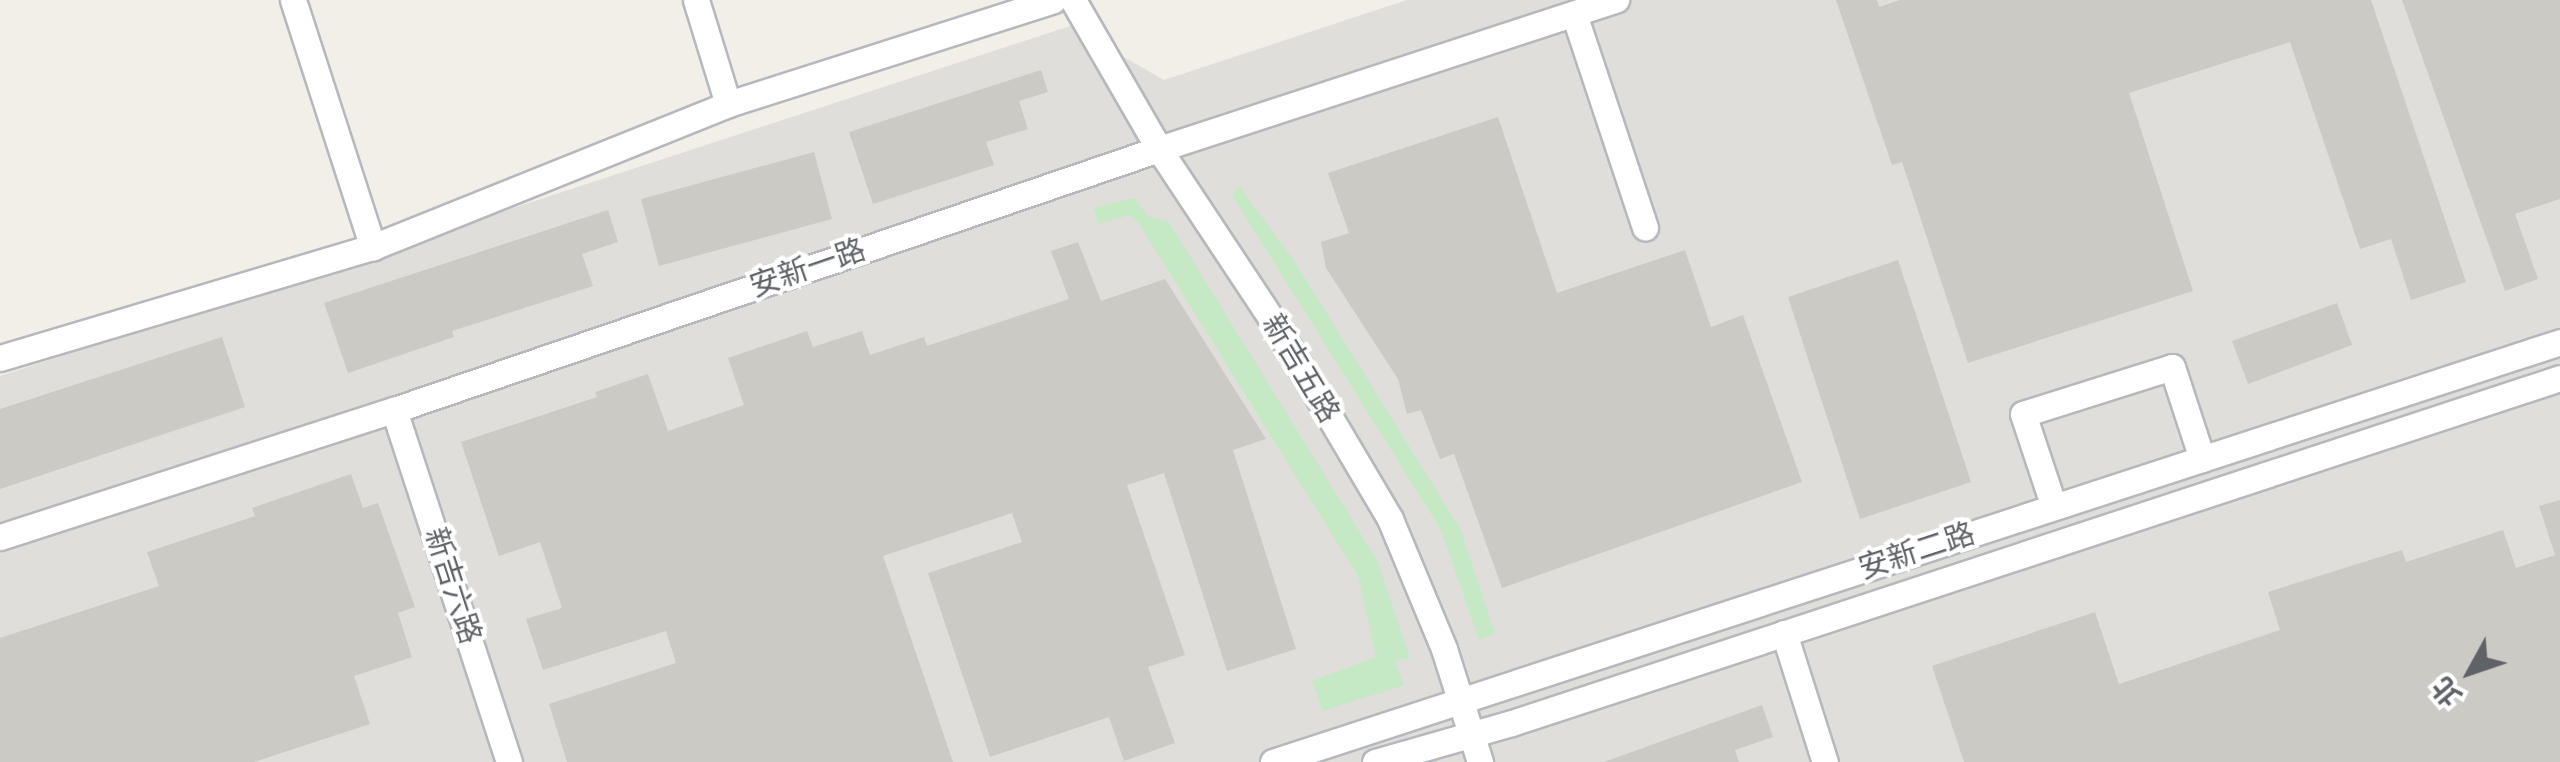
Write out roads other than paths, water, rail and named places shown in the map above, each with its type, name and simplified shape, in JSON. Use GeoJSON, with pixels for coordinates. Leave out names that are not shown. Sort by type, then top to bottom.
{"type":"FeatureCollection","features":[{"type":"Feature","properties":{"kind":"street"},"geometry":{"type":"LineString","coordinates":[[292,0],[372,247]]}},
{"type":"Feature","properties":{"kind":"street"},"geometry":{"type":"LineString","coordinates":[[696,0],[728,104]]}},
{"type":"Feature","properties":{"kind":"street"},"geometry":{"type":"LineString","coordinates":[[0,358],[372,247],[728,104],[1053,0]]}},
{"type":"Feature","properties":{"kind":"street","name":"新吉五路"},"geometry":{"type":"LineString","coordinates":[[1073,0],[1159,149],[1273,322],[1390,519],[1480,762]]}},
{"type":"Feature","properties":{"kind":"street","name":"安新一路"},"geometry":{"type":"LineString","coordinates":[[0,536],[394,410],[1159,149],[1616,0]]}},
{"type":"Feature","properties":{"kind":"street"},"geometry":{"type":"LineString","coordinates":[[1574,14],[1646,227]]}},
{"type":"Feature","properties":{"kind":"street","name":"安新二路"},"geometry":{"type":"LineString","coordinates":[[1274,762],[2560,342]]}},
{"type":"Feature","properties":{"kind":"street"},"geometry":{"type":"LineString","coordinates":[[2054,507],[2023,414],[2172,367],[2202,459]]}},
{"type":"Feature","properties":{"kind":"street","name":"安新二路"},"geometry":{"type":"LineString","coordinates":[[1375,762],[1784,633],[2560,378]]}},
{"type":"Feature","properties":{"kind":"street","name":"新吉六路"},"geometry":{"type":"LineString","coordinates":[[394,410],[510,762]]}},
{"type":"Feature","properties":{"kind":"street"},"geometry":{"type":"LineString","coordinates":[[1784,633],[1826,762]]}}]}
